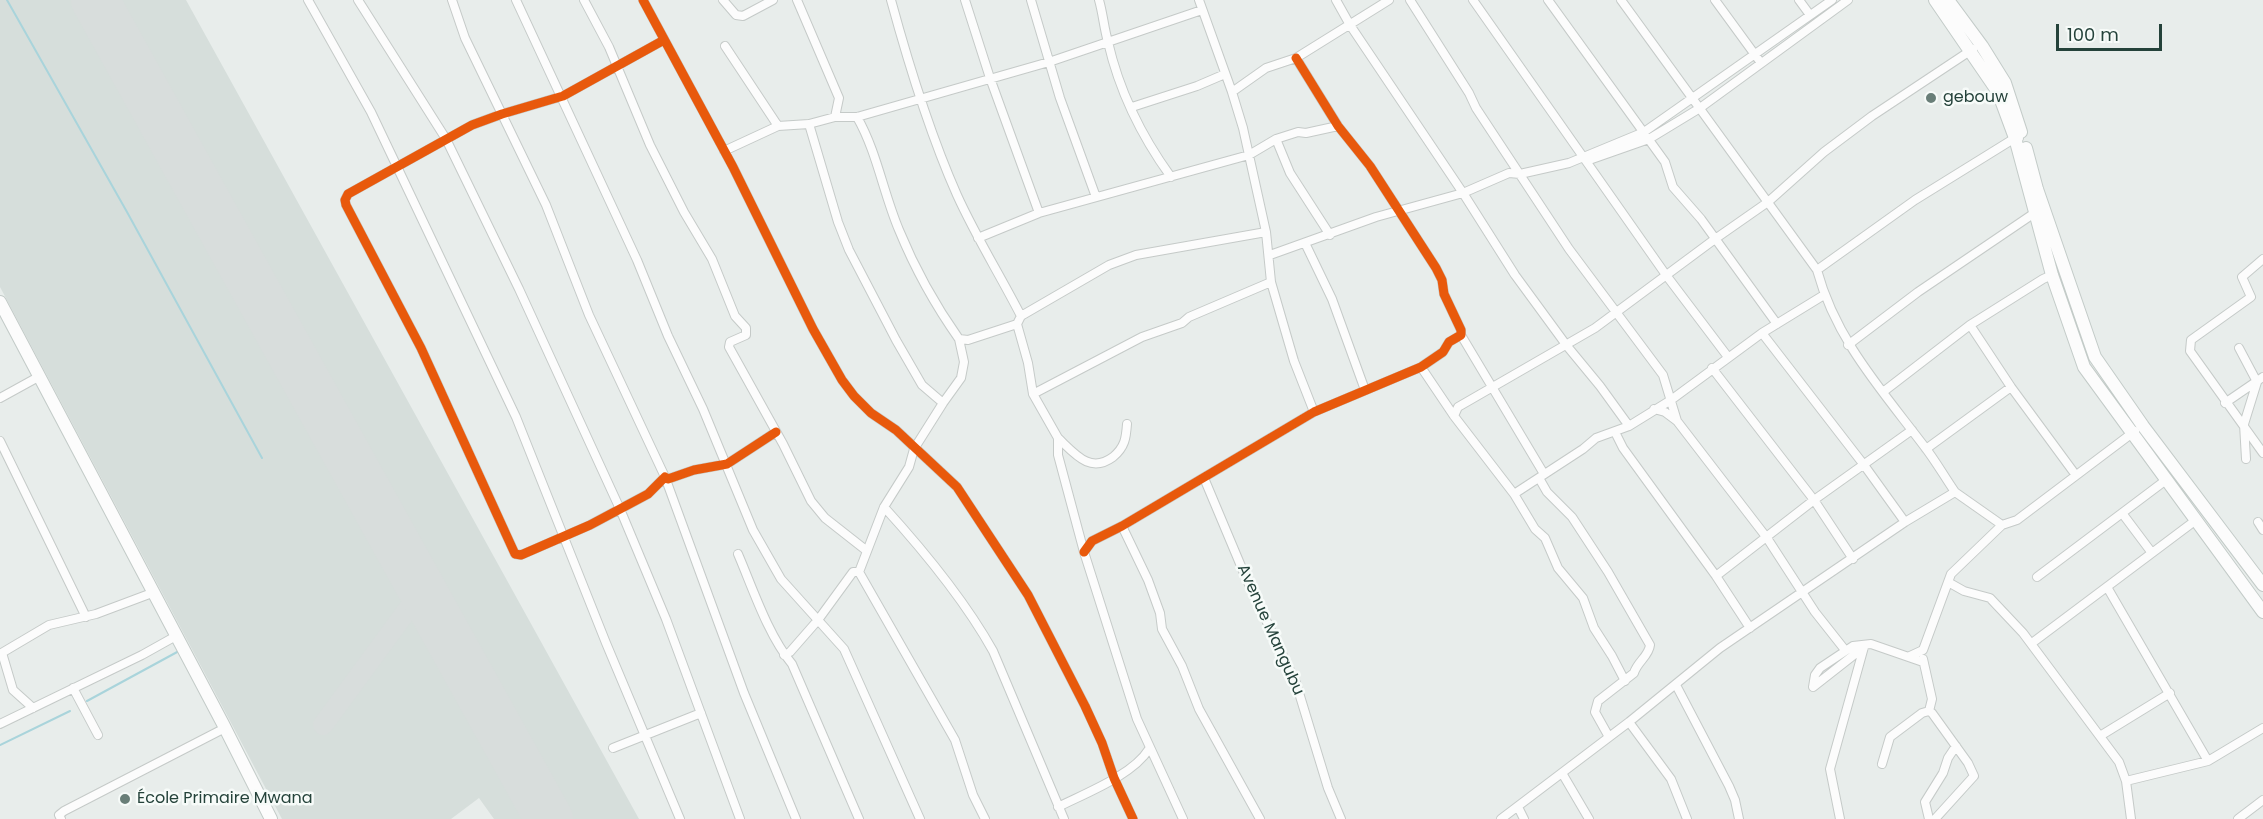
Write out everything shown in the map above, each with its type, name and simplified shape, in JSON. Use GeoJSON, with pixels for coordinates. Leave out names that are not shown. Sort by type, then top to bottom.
{"type":"FeatureCollection","features":[{"type":"Feature","properties":{"kind":"street"},"geometry":{"type":"LineString","coordinates":[[308,0],[371,112],[511,407],[606,644],[680,819]]}},
{"type":"Feature","properties":{"kind":"street"},"geometry":{"type":"LineString","coordinates":[[358,0],[447,139],[519,289],[620,509],[666,619],[740,819]]}},
{"type":"Feature","properties":{"kind":"street"},"geometry":{"type":"LineString","coordinates":[[452,0],[465,38],[542,196],[589,315],[665,477],[744,693],[796,819]]}},
{"type":"Feature","properties":{"kind":"street"},"geometry":{"type":"LineString","coordinates":[[516,0],[563,96],[753,530],[781,579],[844,649],[920,819]]}},
{"type":"Feature","properties":{"kind":"street"},"geometry":{"type":"LineString","coordinates":[[584,0],[618,67],[650,145],[684,212],[712,259],[735,316],[746,328],[746,335],[730,342],[729,347],[811,501],[825,518],[867,551]]}},
{"type":"Feature","properties":{"kind":"street"},"geometry":{"type":"LineString","coordinates":[[643,0],[724,151],[813,329],[842,380],[865,407],[896,430],[957,487],[1028,595],[1085,706],[1133,819]]}},
{"type":"Feature","properties":{"kind":"street"},"geometry":{"type":"LineString","coordinates":[[723,0],[735,15],[743,16],[773,0]]}},
{"type":"Feature","properties":{"kind":"street"},"geometry":{"type":"LineString","coordinates":[[797,0],[839,98],[835,117]]}},
{"type":"Feature","properties":{"kind":"street"},"geometry":{"type":"LineString","coordinates":[[891,0],[920,99],[941,156],[978,238],[1019,320],[1033,394],[1058,438],[1085,461],[1094,464],[1104,464],[1119,452],[1126,441],[1127,424]]}},
{"type":"Feature","properties":{"kind":"street"},"geometry":{"type":"LineString","coordinates":[[966,0],[990,78],[1040,213]]}},
{"type":"Feature","properties":{"kind":"street"},"geometry":{"type":"LineString","coordinates":[[1031,0],[1060,98],[1096,197]]}},
{"type":"Feature","properties":{"kind":"street"},"geometry":{"type":"LineString","coordinates":[[1099,0],[1108,43],[1121,84],[1155,154],[1171,177]]}},
{"type":"Feature","properties":{"kind":"street"},"geometry":{"type":"LineString","coordinates":[[1199,0],[1232,92],[1266,232],[1271,282],[1294,361],[1314,412]]}},
{"type":"Feature","properties":{"kind":"street"},"geometry":{"type":"LineString","coordinates":[[1336,0],[1350,25],[1515,275],[1629,426]]}},
{"type":"Feature","properties":{"kind":"street"},"geometry":{"type":"LineString","coordinates":[[1232,92],[1266,68],[1296,58],[1389,0]]}},
{"type":"Feature","properties":{"kind":"street"},"geometry":{"type":"LineString","coordinates":[[1410,0],[1469,93],[1476,108],[1569,249],[1663,375],[1677,421]]}},
{"type":"Feature","properties":{"kind":"street"},"geometry":{"type":"LineString","coordinates":[[1473,0],[1666,275],[1728,357]]}},
{"type":"Feature","properties":{"kind":"street"},"geometry":{"type":"LineString","coordinates":[[1548,0],[1665,162],[1673,187],[1701,219],[1777,324]]}},
{"type":"Feature","properties":{"kind":"street"},"geometry":{"type":"LineString","coordinates":[[1621,0],[1817,270],[1824,295],[1848,345],[1926,449],[1954,492],[2002,525]]}},
{"type":"Feature","properties":{"kind":"street"},"geometry":{"type":"LineString","coordinates":[[1715,0],[1761,63]]}},
{"type":"Feature","properties":{"kind":"street"},"geometry":{"type":"LineString","coordinates":[[1799,0],[1810,15]]}},
{"type":"Feature","properties":{"kind":"street"},"geometry":{"type":"LineString","coordinates":[[1270,255],[1376,217],[1463,193],[1509,172],[1521,177],[1649,139],[1700,108],[1761,63],[1821,13],[1832,0]]}},
{"type":"Feature","properties":{"kind":"street"},"geometry":{"type":"LineString","coordinates":[[1585,159],[1644,132],[1810,15],[1821,13],[1848,0]]}},
{"type":"Feature","properties":{"kind":"street"},"geometry":{"type":"LineString","coordinates":[[1935,0],[2009,91],[2024,174],[2052,275],[2084,367],[2263,585]]}},
{"type":"Feature","properties":{"kind":"street"},"geometry":{"type":"LineString","coordinates":[[1948,0],[1976,48]]}},
{"type":"Feature","properties":{"kind":"street"},"geometry":{"type":"LineString","coordinates":[[724,151],[778,126],[809,124],[835,117],[857,117],[1049,62],[1202,10]]}},
{"type":"Feature","properties":{"kind":"street"},"geometry":{"type":"LineString","coordinates":[[664,40],[563,96],[472,124],[348,194],[345,200],[421,348],[513,552],[521,555],[590,525],[648,494],[665,477]]}},
{"type":"Feature","properties":{"kind":"street"},"geometry":{"type":"LineString","coordinates":[[725,46],[778,126]]}},
{"type":"Feature","properties":{"kind":"street"},"geometry":{"type":"LineString","coordinates":[[1454,416],[1458,407],[1567,346],[1616,313],[1768,202],[1824,152],[1872,116],[1976,48]]}},
{"type":"Feature","properties":{"kind":"street"},"geometry":{"type":"LineString","coordinates":[[1296,58],[1338,126],[1370,166],[1439,274],[1444,294],[1461,330],[1461,335],[1541,476],[1547,492],[1572,517],[1648,640],[1650,650],[1634,673],[1598,701],[1595,706],[1598,718],[1609,737]]}},
{"type":"Feature","properties":{"kind":"street"},"geometry":{"type":"LineString","coordinates":[[1132,107],[1197,86],[1225,74]]}},
{"type":"Feature","properties":{"kind":"street"},"geometry":{"type":"LineString","coordinates":[[857,117],[869,137],[898,229],[926,289],[959,339],[964,362],[961,378],[914,449],[909,467],[884,507],[859,572]]}},
{"type":"Feature","properties":{"kind":"street"},"geometry":{"type":"LineString","coordinates":[[809,124],[838,222],[849,250],[917,377],[922,385],[943,403]]}},
{"type":"Feature","properties":{"kind":"street"},"geometry":{"type":"LineString","coordinates":[[978,238],[1040,213],[1249,155],[1276,139],[1298,132],[1306,133],[1338,126]]}},
{"type":"Feature","properties":{"kind":"street"},"geometry":{"type":"LineString","coordinates":[[1817,270],[1915,200],[2019,138]]}},
{"type":"Feature","properties":{"kind":"street"},"geometry":{"type":"LineString","coordinates":[[2019,138],[2095,357],[2166,480],[2263,612]]}},
{"type":"Feature","properties":{"kind":"street"},"geometry":{"type":"LineString","coordinates":[[1276,139],[1290,173],[1330,235]]}},
{"type":"Feature","properties":{"kind":"street"},"geometry":{"type":"LineString","coordinates":[[1848,345],[1918,292],[2036,212]]}},
{"type":"Feature","properties":{"kind":"street"},"geometry":{"type":"LineString","coordinates":[[959,339],[968,340],[1019,320],[1109,265],[1137,255],[1266,232]]}},
{"type":"Feature","properties":{"kind":"street"},"geometry":{"type":"LineString","coordinates":[[1305,243],[1332,299],[1365,390]]}},
{"type":"Feature","properties":{"kind":"street"},"geometry":{"type":"LineString","coordinates":[[2263,259],[2242,277],[2251,297],[2191,340],[2189,346],[2190,351],[2225,403],[2263,453]]}},
{"type":"Feature","properties":{"kind":"street"},"geometry":{"type":"LineString","coordinates":[[1883,392],[1970,325],[2052,275]]}},
{"type":"Feature","properties":{"kind":"street"},"geometry":{"type":"LineString","coordinates":[[1033,394],[1142,337],[1182,323],[1190,317],[1271,282]]}},
{"type":"Feature","properties":{"kind":"street"},"geometry":{"type":"LineString","coordinates":[[1514,494],[1596,438],[1629,426],[1671,400],[1762,333],[1824,295]]}},
{"type":"Feature","properties":{"kind":"street"},"geometry":{"type":"LineString","coordinates":[[0,302],[271,819]]}},
{"type":"Feature","properties":{"kind":"street"},"geometry":{"type":"LineString","coordinates":[[1970,325],[2011,387],[2075,474]]}},
{"type":"Feature","properties":{"kind":"street"},"geometry":{"type":"LineString","coordinates":[[1762,333],[1905,522]]}},
{"type":"Feature","properties":{"kind":"street"},"geometry":{"type":"LineString","coordinates":[[1084,552],[1092,541],[1122,526],[1314,412],[1421,367],[1443,352],[1449,342],[1461,335]]}},
{"type":"Feature","properties":{"kind":"street"},"geometry":{"type":"LineString","coordinates":[[2239,348],[2260,380]]}},
{"type":"Feature","properties":{"kind":"street"},"geometry":{"type":"LineString","coordinates":[[1421,367],[1454,416],[1514,494],[1535,529],[1545,538],[1558,568],[1582,598],[1594,628],[1625,681]]}},
{"type":"Feature","properties":{"kind":"street"},"geometry":{"type":"LineString","coordinates":[[1712,368],[1814,500],[1853,559]]}},
{"type":"Feature","properties":{"kind":"street"},"geometry":{"type":"LineString","coordinates":[[0,398],[40,376]]}},
{"type":"Feature","properties":{"kind":"street"},"geometry":{"type":"LineString","coordinates":[[2225,403],[2260,380]]}},
{"type":"Feature","properties":{"kind":"street"},"geometry":{"type":"LineString","coordinates":[[2246,459],[2244,427],[2260,380]]}},
{"type":"Feature","properties":{"kind":"street"},"geometry":{"type":"LineString","coordinates":[[1926,449],[2011,387]]}},
{"type":"Feature","properties":{"kind":"street"},"geometry":{"type":"LineString","coordinates":[[1654,409],[1665,411],[1677,421],[1767,538],[1815,612],[1845,650]]}},
{"type":"Feature","properties":{"kind":"street"},"geometry":{"type":"LineString","coordinates":[[1716,576],[1814,500],[1912,430]]}},
{"type":"Feature","properties":{"kind":"street"},"geometry":{"type":"LineString","coordinates":[[1929,711],[1932,699],[1923,662],[1923,650],[1955,569],[2002,525],[2017,520],[2075,474],[2137,430]]}},
{"type":"Feature","properties":{"kind":"street"},"geometry":{"type":"LineString","coordinates":[[665,477],[668,479],[694,470],[726,464],[776,432]]}},
{"type":"Feature","properties":{"kind":"street"},"geometry":{"type":"LineString","coordinates":[[1615,432],[1623,448],[1716,576],[1750,628]]}},
{"type":"Feature","properties":{"kind":"street"},"geometry":{"type":"LineString","coordinates":[[1058,438],[1058,455],[1084,552],[1137,719],[1183,819]]}},
{"type":"Feature","properties":{"kind":"street"},"geometry":{"type":"LineString","coordinates":[[0,441],[86,617]]}},
{"type":"Feature","properties":{"kind":"street","name":"Avenue Mangubu"},"geometry":{"type":"LineString","coordinates":[[1204,478],[1246,579],[1296,683],[1328,788],[1341,819]]}},
{"type":"Feature","properties":{"kind":"street"},"geometry":{"type":"LineString","coordinates":[[2037,577],[2166,480]]}},
{"type":"Feature","properties":{"kind":"street"},"geometry":{"type":"LineString","coordinates":[[1501,819],[1629,722],[1720,648],[1804,593],[1905,522],[1954,492]]}},
{"type":"Feature","properties":{"kind":"street"},"geometry":{"type":"LineString","coordinates":[[884,507],[916,544],[981,630],[993,651],[1064,819]]}},
{"type":"Feature","properties":{"kind":"street"},"geometry":{"type":"LineString","coordinates":[[2121,513],[2152,553]]}},
{"type":"Feature","properties":{"kind":"street"},"geometry":{"type":"LineString","coordinates":[[2032,643],[2196,520]]}},
{"type":"Feature","properties":{"kind":"street"},"geometry":{"type":"LineString","coordinates":[[2258,522],[2263,530]]}},
{"type":"Feature","properties":{"kind":"street"},"geometry":{"type":"LineString","coordinates":[[1122,526],[1148,580],[1160,613],[1162,629],[1182,666],[1199,709],[1260,819]]}},
{"type":"Feature","properties":{"kind":"street"},"geometry":{"type":"LineString","coordinates":[[738,554],[784,655],[792,664],[859,819]]}},
{"type":"Feature","properties":{"kind":"street"},"geometry":{"type":"LineString","coordinates":[[784,655],[790,652],[818,620],[853,572],[859,572]]}},
{"type":"Feature","properties":{"kind":"street"},"geometry":{"type":"LineString","coordinates":[[859,572],[955,740],[973,795],[985,819]]}},
{"type":"Feature","properties":{"kind":"street"},"geometry":{"type":"LineString","coordinates":[[1948,582],[1957,588],[1990,598],[2032,643],[2119,762],[2126,781],[2131,819]]}},
{"type":"Feature","properties":{"kind":"street"},"geometry":{"type":"LineString","coordinates":[[2107,587],[2208,761]]}},
{"type":"Feature","properties":{"kind":"street"},"geometry":{"type":"LineString","coordinates":[[33,708],[13,690],[1,654],[49,625],[86,617],[153,592]]}},
{"type":"Feature","properties":{"kind":"street"},"geometry":{"type":"LineString","coordinates":[[0,724],[176,636]]}},
{"type":"Feature","properties":{"kind":"street"},"geometry":{"type":"LineString","coordinates":[[1840,819],[1830,769],[1864,646],[1813,687],[1815,675],[1820,668],[1845,650],[1865,643],[1923,662]]}},
{"type":"Feature","properties":{"kind":"street"},"geometry":{"type":"LineString","coordinates":[[1910,656],[1923,650]]}},
{"type":"Feature","properties":{"kind":"street"},"geometry":{"type":"LineString","coordinates":[[1676,685],[1729,786],[1739,819]]}},
{"type":"Feature","properties":{"kind":"street"},"geometry":{"type":"LineString","coordinates":[[73,688],[98,735]]}},
{"type":"Feature","properties":{"kind":"street"},"geometry":{"type":"LineString","coordinates":[[2100,736],[2170,693]]}},
{"type":"Feature","properties":{"kind":"street"},"geometry":{"type":"LineString","coordinates":[[1929,711],[1956,746],[1974,776],[1935,819]]}},
{"type":"Feature","properties":{"kind":"street"},"geometry":{"type":"LineString","coordinates":[[1882,764],[1890,737],[1922,713],[1929,711]]}},
{"type":"Feature","properties":{"kind":"street"},"geometry":{"type":"LineString","coordinates":[[613,748],[701,713]]}},
{"type":"Feature","properties":{"kind":"street"},"geometry":{"type":"LineString","coordinates":[[1629,722],[1671,779],[1687,819]]}},
{"type":"Feature","properties":{"kind":"street"},"geometry":{"type":"LineString","coordinates":[[61,819],[59,815],[64,811],[225,728]]}},
{"type":"Feature","properties":{"kind":"street"},"geometry":{"type":"LineString","coordinates":[[2126,781],[2208,761],[2263,728]]}},
{"type":"Feature","properties":{"kind":"street"},"geometry":{"type":"LineString","coordinates":[[1929,819],[1925,802],[1956,746]]}},
{"type":"Feature","properties":{"kind":"street"},"geometry":{"type":"LineString","coordinates":[[1058,807],[1114,778],[1143,759],[1149,749]]}},
{"type":"Feature","properties":{"kind":"street"},"geometry":{"type":"LineString","coordinates":[[1562,773],[1589,819]]}},
{"type":"Feature","properties":{"kind":"street"},"geometry":{"type":"LineString","coordinates":[[2238,819],[2263,800]]}},
{"type":"Feature","properties":{"kind":"street"},"geometry":{"type":"LineString","coordinates":[[1518,807],[1524,819]]}},
{"type":"Feature","properties":{"kind":"shaded area"},"geometry":{"type":"Polygon","coordinates":[[[0,0],[186,0],[639,819],[494,819],[479,798],[451,819],[282,819],[0,287],[0,0]]]}},
{"type":"Feature","properties":{"kind":"waterway"},"geometry":{"type":"LineString","coordinates":[[7,0],[262,458]]}},
{"type":"Feature","properties":{"kind":"waterway"},"geometry":{"type":"LineString","coordinates":[[87,701],[179,651]]}},
{"type":"Feature","properties":{"kind":"waterway"},"geometry":{"type":"LineString","coordinates":[[0,745],[70,711]]}},
{"type":"Feature","properties":{"kind":"taxiway"},"geometry":{"type":"LineString","coordinates":[[323,725],[422,590]]}},
{"type":"Feature","properties":{"kind":"runway"},"geometry":{"type":"LineString","coordinates":[[95,0],[549,819]]}},
{"type":"Feature","properties":{"kind":"cycle path"},"geometry":{"type":"LineString","coordinates":[[643,0],[733,167],[813,329],[842,380],[871,413],[896,430],[957,487],[1028,595],[1085,706],[1133,819]]}},
{"type":"Feature","properties":{"kind":"cycle path"},"geometry":{"type":"LineString","coordinates":[[664,40],[563,96],[472,125],[348,194],[345,200],[346,205],[421,348],[515,554],[521,555],[590,525],[648,494],[665,477],[668,479],[694,470],[727,464],[776,432]]}},
{"type":"Feature","properties":{"kind":"cycle path"},"geometry":{"type":"LineString","coordinates":[[1084,552],[1092,541],[1122,526],[1314,412],[1421,367],[1443,352],[1449,342],[1461,335],[1436,268],[1370,166],[1338,126],[1296,58]]}},
{"type":"Feature","properties":{"kind":"place","name":"gebouw"},"geometry":{"type":"Point","coordinates":[1931,98]}},
{"type":"Feature","properties":{"kind":"place","name":"École Primaire Mwana"},"geometry":{"type":"Point","coordinates":[125,799]}}]}
